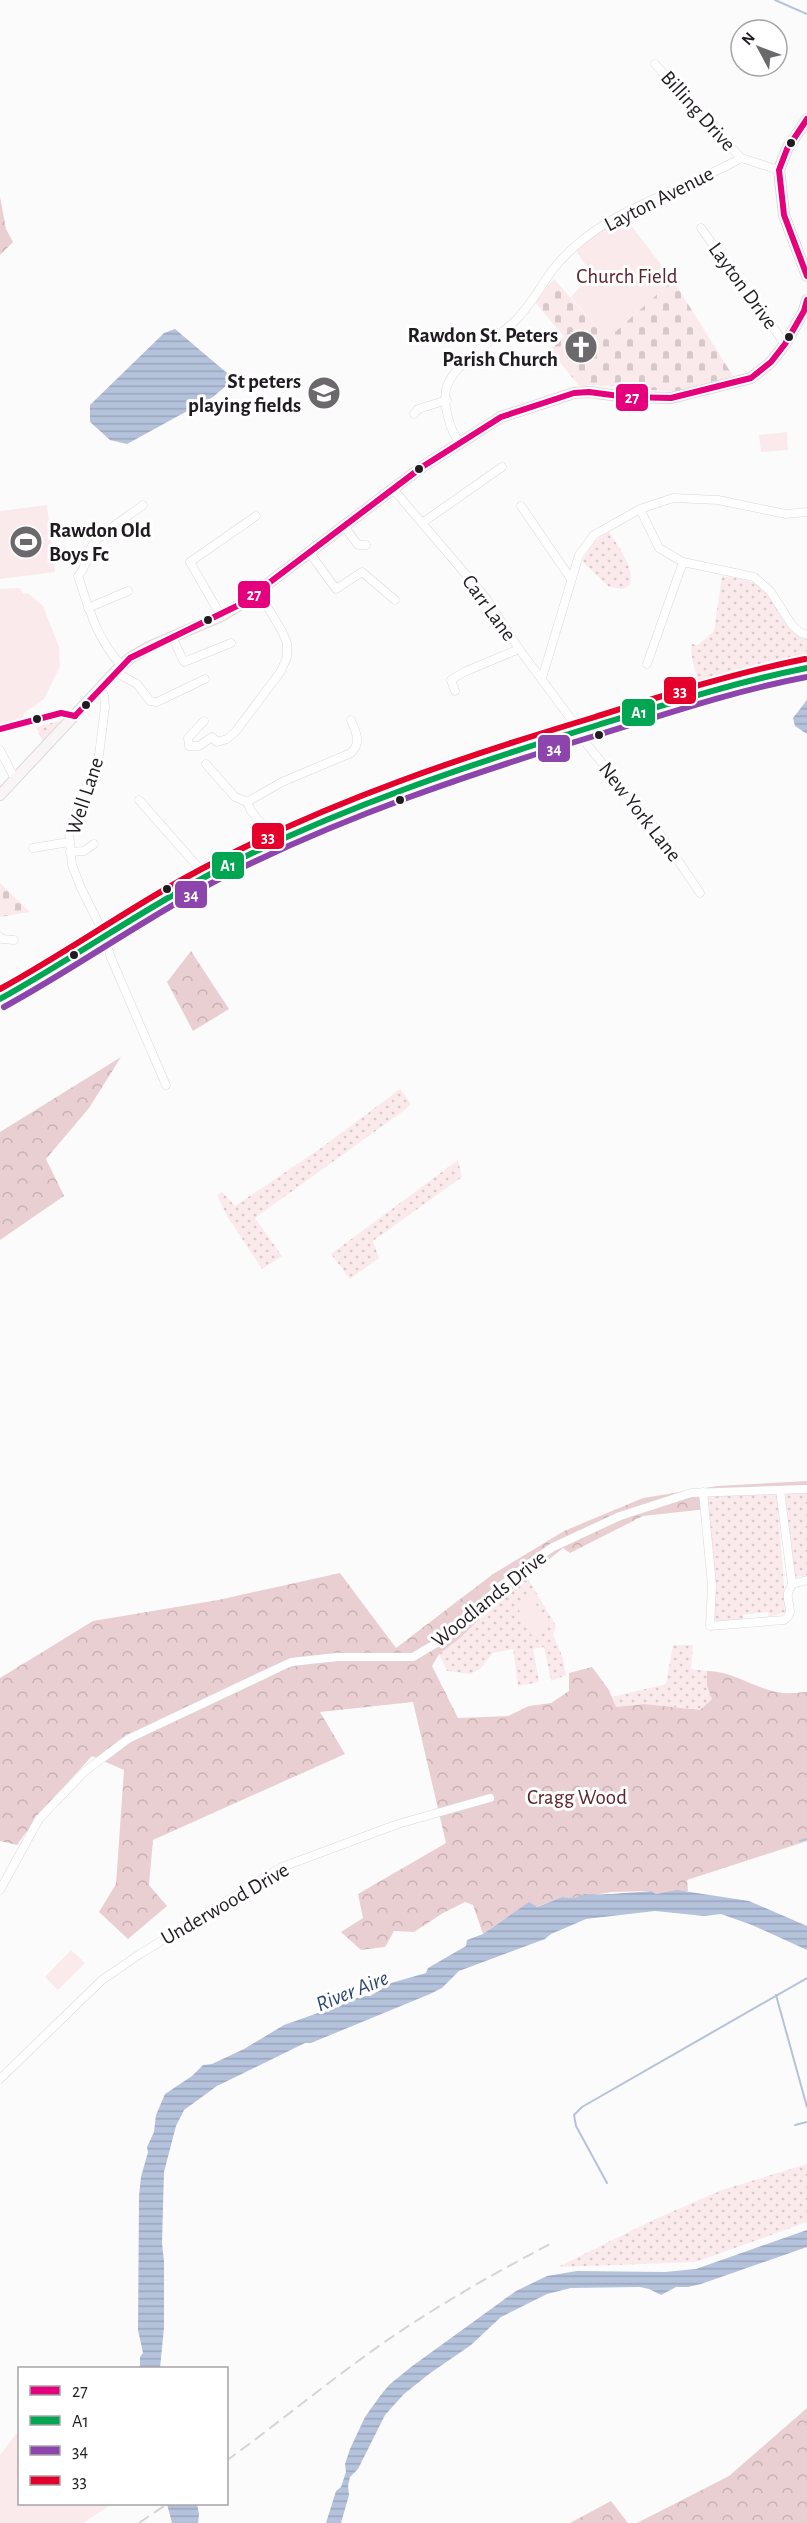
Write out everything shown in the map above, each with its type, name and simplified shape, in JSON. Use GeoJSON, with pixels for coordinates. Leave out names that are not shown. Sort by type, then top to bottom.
{"type":"FeatureCollection","features":[{"type":"Feature","properties":{"kind":"main road"},"geometry":{"type":"LineString","coordinates":[[0,999],[104,934],[206,876],[275,841],[402,788],[741,682],[807,668]]}},
{"type":"Feature","properties":{"kind":"street","name":"Billing Drive"},"geometry":{"type":"LineString","coordinates":[[655,64],[741,158]]}},
{"type":"Feature","properties":{"kind":"street"},"geometry":{"type":"LineString","coordinates":[[807,119],[787,149],[779,170],[784,215],[807,276]]}},
{"type":"Feature","properties":{"kind":"street"},"geometry":{"type":"LineString","coordinates":[[741,158],[779,170]]}},
{"type":"Feature","properties":{"kind":"street","name":"Layton Avenue"},"geometry":{"type":"LineString","coordinates":[[460,442],[452,434],[448,422],[447,386],[478,349],[513,322],[531,304],[552,271],[579,243],[616,217],[741,158]]}},
{"type":"Feature","properties":{"kind":"street","name":"Layton Drive"},"geometry":{"type":"LineString","coordinates":[[701,228],[785,344]]}},
{"type":"Feature","properties":{"kind":"street"},"geometry":{"type":"LineString","coordinates":[[0,795],[118,668],[151,646],[221,616],[258,592],[393,489],[460,442],[501,417],[574,393],[671,398],[751,378],[771,362],[785,344],[806,308]]}},
{"type":"Feature","properties":{"kind":"street"},"geometry":{"type":"LineString","coordinates":[[414,414],[418,409],[447,400]]}},
{"type":"Feature","properties":{"kind":"street"},"geometry":{"type":"LineString","coordinates":[[422,523],[502,467]]}},
{"type":"Feature","properties":{"kind":"street","name":"Carr Lane"},"geometry":{"type":"LineString","coordinates":[[393,489],[486,598],[519,649],[579,731]]}},
{"type":"Feature","properties":{"kind":"street"},"geometry":{"type":"LineString","coordinates":[[542,678],[579,555],[589,540],[640,508],[657,502],[687,497],[718,500],[786,514],[807,512]]}},
{"type":"Feature","properties":{"kind":"street"},"geometry":{"type":"LineString","coordinates":[[143,505],[98,538],[92,546],[85,569],[78,576],[88,608],[98,635],[118,668],[137,684],[150,701],[157,702],[206,679]]}},
{"type":"Feature","properties":{"kind":"street"},"geometry":{"type":"LineString","coordinates":[[521,506],[571,579]]}},
{"type":"Feature","properties":{"kind":"street"},"geometry":{"type":"LineString","coordinates":[[640,508],[659,548],[683,562],[754,577],[770,591],[792,625],[807,635]]}},
{"type":"Feature","properties":{"kind":"street"},"geometry":{"type":"LineString","coordinates":[[221,616],[190,561],[256,516]]}},
{"type":"Feature","properties":{"kind":"street"},"geometry":{"type":"LineString","coordinates":[[344,525],[358,545],[366,545]]}},
{"type":"Feature","properties":{"kind":"street"},"geometry":{"type":"LineString","coordinates":[[309,552],[336,589],[362,572],[395,600]]}},
{"type":"Feature","properties":{"kind":"street"},"geometry":{"type":"LineString","coordinates":[[647,664],[683,562]]}},
{"type":"Feature","properties":{"kind":"street"},"geometry":{"type":"LineString","coordinates":[[88,608],[128,591]]}},
{"type":"Feature","properties":{"kind":"street"},"geometry":{"type":"LineString","coordinates":[[204,721],[188,738],[188,744],[195,747],[212,737],[216,746],[227,739],[236,731],[280,671],[287,657],[287,643],[282,631],[258,592]]}},
{"type":"Feature","properties":{"kind":"street"},"geometry":{"type":"LineString","coordinates":[[172,637],[184,662],[231,643]]}},
{"type":"Feature","properties":{"kind":"street"},"geometry":{"type":"LineString","coordinates":[[456,692],[451,680],[464,672],[519,649]]}},
{"type":"Feature","properties":{"kind":"street","name":"Well Lane"},"geometry":{"type":"LineString","coordinates":[[101,688],[105,700],[99,755],[69,831],[70,852],[81,888],[104,934],[111,958],[166,1085]]}},
{"type":"Feature","properties":{"kind":"street"},"geometry":{"type":"LineString","coordinates":[[0,729],[61,713],[75,716]]}},
{"type":"Feature","properties":{"kind":"street"},"geometry":{"type":"LineString","coordinates":[[206,764],[235,797],[248,801],[282,782],[351,753],[357,745],[358,737],[351,720]]}},
{"type":"Feature","properties":{"kind":"street","name":"New York Lane"},"geometry":{"type":"LineString","coordinates":[[579,731],[662,837],[700,893]]}},
{"type":"Feature","properties":{"kind":"street"},"geometry":{"type":"LineString","coordinates":[[0,750],[15,779]]}},
{"type":"Feature","properties":{"kind":"street"},"geometry":{"type":"LineString","coordinates":[[139,800],[206,876]]}},
{"type":"Feature","properties":{"kind":"street"},"geometry":{"type":"LineString","coordinates":[[248,801],[251,811],[275,841]]}},
{"type":"Feature","properties":{"kind":"street"},"geometry":{"type":"LineString","coordinates":[[33,848],[69,842]]}},
{"type":"Feature","properties":{"kind":"street"},"geometry":{"type":"LineString","coordinates":[[70,852],[84,851],[94,844]]}},
{"type":"Feature","properties":{"kind":"street"},"geometry":{"type":"LineString","coordinates":[[0,937],[14,940]]}},
{"type":"Feature","properties":{"kind":"street","name":"Woodlands Drive"},"geometry":{"type":"LineString","coordinates":[[0,1890],[39,1819],[84,1772],[128,1739],[291,1662],[337,1657],[413,1657],[445,1638],[501,1586],[553,1547],[620,1516],[691,1493],[807,1489]]}},
{"type":"Feature","properties":{"kind":"street"},"geometry":{"type":"LineString","coordinates":[[703,1492],[712,1585],[710,1626],[784,1620],[791,1614],[788,1594],[792,1584],[780,1490]]}},
{"type":"Feature","properties":{"kind":"street"},"geometry":{"type":"LineString","coordinates":[[792,1584],[807,1580]]}},
{"type":"Feature","properties":{"kind":"street","name":"Underwood Drive"},"geometry":{"type":"LineString","coordinates":[[0,2079],[102,1980],[140,1954],[282,1867],[398,1824],[490,1798]]}},
{"type":"Feature","properties":{"kind":"green space"},"geometry":{"type":"Polygon","coordinates":[[[0,197],[6,229],[13,242],[0,255],[0,197]]]}},
{"type":"Feature","properties":{"kind":"green space","name":"Church Field"},"geometry":{"type":"Polygon","coordinates":[[[623,215],[673,280],[607,339],[571,297],[592,274],[574,248],[623,215]]]}},
{"type":"Feature","properties":{"kind":"green space"},"geometry":{"type":"Polygon","coordinates":[[[554,279],[607,339],[673,280],[733,376],[676,392],[590,385],[580,387],[550,350],[564,337],[535,302],[554,279]]]}},
{"type":"Feature","properties":{"kind":"green space"},"geometry":{"type":"Polygon","coordinates":[[[787,432],[788,450],[761,452],[759,435],[787,432]]]}},
{"type":"Feature","properties":{"kind":"green space","name":"Rawdon Old Boys Fc"},"geometry":{"type":"Polygon","coordinates":[[[47,505],[55,572],[0,579],[0,511],[47,505]]]}},
{"type":"Feature","properties":{"kind":"green space"},"geometry":{"type":"Polygon","coordinates":[[[609,532],[625,557],[630,571],[630,585],[623,589],[609,587],[582,561],[594,542],[609,532]]]}},
{"type":"Feature","properties":{"kind":"green space"},"geometry":{"type":"Polygon","coordinates":[[[722,576],[750,581],[765,591],[792,631],[807,638],[807,663],[761,670],[699,689],[692,644],[698,645],[714,631],[722,576]]]}},
{"type":"Feature","properties":{"kind":"green space"},"geometry":{"type":"Polygon","coordinates":[[[20,588],[23,594],[28,593],[43,606],[59,647],[60,666],[44,699],[24,713],[22,721],[0,725],[0,589],[20,588]]]}},
{"type":"Feature","properties":{"kind":"green space"},"geometry":{"type":"Polygon","coordinates":[[[61,722],[43,742],[36,727],[61,722]]]}},
{"type":"Feature","properties":{"kind":"green space"},"geometry":{"type":"Polygon","coordinates":[[[0,883],[30,912],[0,917],[0,883]]]}},
{"type":"Feature","properties":{"kind":"green space"},"geometry":{"type":"Polygon","coordinates":[[[191,951],[229,1009],[193,1031],[167,982],[191,951]]]}},
{"type":"Feature","properties":{"kind":"green space"},"geometry":{"type":"Polygon","coordinates":[[[121,1057],[89,1108],[46,1159],[64,1196],[0,1240],[0,1132],[121,1057]]]}},
{"type":"Feature","properties":{"kind":"green space"},"geometry":{"type":"Polygon","coordinates":[[[400,1089],[411,1104],[406,1109],[255,1218],[282,1256],[262,1269],[227,1216],[217,1195],[222,1192],[235,1206],[321,1148],[400,1089]]]}},
{"type":"Feature","properties":{"kind":"green space"},"geometry":{"type":"Polygon","coordinates":[[[458,1160],[462,1177],[373,1241],[379,1258],[350,1279],[331,1254],[458,1160]]]}},
{"type":"Feature","properties":{"kind":"green space","name":"Cragg Wood"},"geometry":{"type":"Polygon","coordinates":[[[807,1481],[807,1491],[707,1496],[707,1509],[643,1516],[570,1553],[563,1548],[439,1654],[432,1666],[458,1718],[508,1716],[529,1706],[551,1703],[569,1691],[569,1673],[592,1667],[609,1690],[616,1707],[644,1704],[700,1710],[712,1699],[707,1686],[707,1671],[726,1674],[773,1691],[807,1692],[807,1841],[687,1880],[688,1891],[656,1894],[650,1891],[612,1892],[574,1898],[562,1897],[503,1920],[483,1934],[473,1905],[465,1902],[414,1932],[394,1931],[385,1947],[361,1950],[341,1932],[363,1918],[358,1894],[446,1843],[413,1702],[320,1712],[345,1754],[153,1840],[149,1885],[167,1906],[128,1939],[99,1912],[116,1884],[124,1770],[92,1756],[39,1814],[17,1845],[0,1841],[0,1678],[93,1621],[218,1600],[340,1573],[396,1648],[493,1574],[564,1531],[643,1498],[717,1486],[807,1481]]]}},
{"type":"Feature","properties":{"kind":"green space"},"geometry":{"type":"Polygon","coordinates":[[[807,1493],[807,1575],[794,1578],[785,1494],[807,1493]]]}},
{"type":"Feature","properties":{"kind":"green space"},"geometry":{"type":"Polygon","coordinates":[[[777,1494],[786,1612],[769,1617],[768,1612],[743,1615],[743,1621],[716,1623],[712,1620],[707,1496],[777,1494]]]}},
{"type":"Feature","properties":{"kind":"green space"},"geometry":{"type":"Polygon","coordinates":[[[527,1577],[556,1626],[553,1635],[563,1658],[566,1675],[551,1681],[544,1647],[533,1649],[539,1682],[518,1686],[513,1649],[493,1653],[480,1669],[470,1674],[447,1671],[439,1654],[459,1639],[527,1577]]]}},
{"type":"Feature","properties":{"kind":"green space"},"geometry":{"type":"Polygon","coordinates":[[[532,1596],[548,1628],[532,1636],[516,1604],[532,1596]]]}},
{"type":"Feature","properties":{"kind":"green space"},"geometry":{"type":"Polygon","coordinates":[[[673,1645],[693,1645],[691,1669],[707,1671],[707,1686],[712,1699],[700,1710],[644,1704],[616,1707],[612,1697],[666,1684],[673,1645]]]}},
{"type":"Feature","properties":{"kind":"green space"},"geometry":{"type":"Polygon","coordinates":[[[71,1950],[85,1963],[58,1990],[45,1977],[71,1950]]]}},
{"type":"Feature","properties":{"kind":"green space"},"geometry":{"type":"Polygon","coordinates":[[[807,2164],[807,2222],[696,2262],[558,2267],[653,2220],[722,2190],[807,2164]]]}},
{"type":"Feature","properties":{"kind":"green space"},"geometry":{"type":"Polygon","coordinates":[[[807,2408],[807,2523],[637,2523],[729,2476],[807,2408]]]}},
{"type":"Feature","properties":{"kind":"green space"},"geometry":{"type":"Polygon","coordinates":[[[18,2431],[18,2505],[110,2505],[83,2523],[0,2523],[0,2455],[18,2431]]]}},
{"type":"Feature","properties":{"kind":"green space"},"geometry":{"type":"Polygon","coordinates":[[[611,2501],[628,2523],[570,2523],[611,2501]]]}},
{"type":"Feature","properties":{"kind":"water"},"geometry":{"type":"Polygon","coordinates":[[[175,329],[227,373],[227,385],[213,397],[127,444],[110,440],[90,422],[90,405],[164,333],[175,329]]]}},
{"type":"Feature","properties":{"kind":"water"},"geometry":{"type":"Polygon","coordinates":[[[807,700],[807,734],[795,726],[793,718],[807,700]]]}},
{"type":"Feature","properties":{"kind":"water"},"geometry":{"type":"Polygon","coordinates":[[[677,1890],[749,1901],[807,1926],[807,1950],[752,1925],[721,1914],[704,1916],[655,1911],[586,1919],[551,1934],[545,1939],[459,1971],[442,1988],[430,1994],[311,2043],[305,2043],[217,2086],[184,2110],[176,2126],[164,2172],[162,2243],[164,2328],[160,2367],[140,2367],[140,2357],[143,2353],[138,2330],[139,2196],[147,2147],[154,2132],[156,2115],[165,2094],[192,2076],[203,2065],[212,2064],[244,2049],[284,2025],[352,2001],[360,1996],[370,1996],[391,1983],[426,1973],[428,1968],[466,1946],[467,1940],[483,1934],[529,1902],[537,1907],[562,1897],[574,1898],[585,1894],[651,1891],[656,1894],[677,1890]]]}},
{"type":"Feature","properties":{"kind":"water"},"geometry":{"type":"Polygon","coordinates":[[[807,2230],[807,2247],[701,2284],[676,2287],[661,2295],[640,2287],[571,2288],[547,2294],[501,2317],[471,2345],[404,2394],[385,2415],[358,2469],[350,2477],[349,2495],[341,2523],[326,2523],[336,2491],[341,2487],[346,2472],[345,2464],[350,2449],[365,2417],[389,2385],[516,2291],[547,2276],[577,2271],[665,2272],[696,2269],[807,2230]]]}},
{"type":"Feature","properties":{"kind":"water"},"geometry":{"type":"Polygon","coordinates":[[[167,2505],[197,2505],[198,2523],[172,2523],[167,2505]]]}},
{"type":"Feature","properties":{"kind":"waterway"},"geometry":{"type":"LineString","coordinates":[[775,0],[807,14]]}},
{"type":"Feature","properties":{"kind":"waterway"},"geometry":{"type":"LineString","coordinates":[[800,1841],[807,1839]]}},
{"type":"Feature","properties":{"kind":"waterway"},"geometry":{"type":"LineString","coordinates":[[607,2183],[576,2126],[574,2115],[582,2107],[807,1978]]}},
{"type":"Feature","properties":{"kind":"waterway"},"geometry":{"type":"LineString","coordinates":[[776,1995],[807,2107]]}},
{"type":"Feature","properties":{"kind":"waterway"},"geometry":{"type":"LineString","coordinates":[[795,2125],[807,2122]]}},
{"type":"Feature","properties":{"kind":"railway"},"geometry":{"type":"LineString","coordinates":[[228,2459],[387,2340],[480,2282],[552,2243]]}},
{"type":"Feature","properties":{"kind":"railway"},"geometry":{"type":"LineString","coordinates":[[139,2523],[166,2505]]}},
{"type":"Feature","properties":{"kind":"transit line","name":"27"},"geometry":{"type":"LineString","coordinates":[[807,119],[787,149],[779,170],[784,215],[807,276]]}},
{"type":"Feature","properties":{"kind":"transit line","name":"27"},"geometry":{"type":"LineString","coordinates":[[75,716],[130,658],[241,604],[422,467],[501,417],[574,393],[671,398],[751,378],[771,362],[785,344],[804,311],[807,300]]}},
{"type":"Feature","properties":{"kind":"transit line","name":"33"},"geometry":{"type":"LineString","coordinates":[[0,989],[187,877],[307,818],[402,780],[546,732],[700,685],[805,659]]}},
{"type":"Feature","properties":{"kind":"transit line","name":"A1"},"geometry":{"type":"LineString","coordinates":[[0,999],[218,870],[357,807],[453,772],[598,725],[676,701],[807,668]]}},
{"type":"Feature","properties":{"kind":"transit line","name":"34"},"geometry":{"type":"LineString","coordinates":[[4,1007],[195,892],[315,834],[409,797],[505,764],[703,702],[807,677]]}},
{"type":"Feature","properties":{"kind":"transit line","name":"27"},"geometry":{"type":"LineString","coordinates":[[0,729],[61,713],[75,716]]}},
{"type":"Feature","properties":{"kind":"place","name":"Rawdon St. Peters Parish Church"},"geometry":{"type":"Point","coordinates":[581,347]}},
{"type":"Feature","properties":{"kind":"place","name":"St peters playing fields"},"geometry":{"type":"Point","coordinates":[324,393]}},
{"type":"Feature","properties":{"kind":"place","name":"Rawdon Old Boys Fc"},"geometry":{"type":"Point","coordinates":[26,542]}},
{"type":"Feature","properties":{"kind":"water label","name":"River Aire"},"geometry":{"type":"Point","coordinates":[352,1991]}}]}
